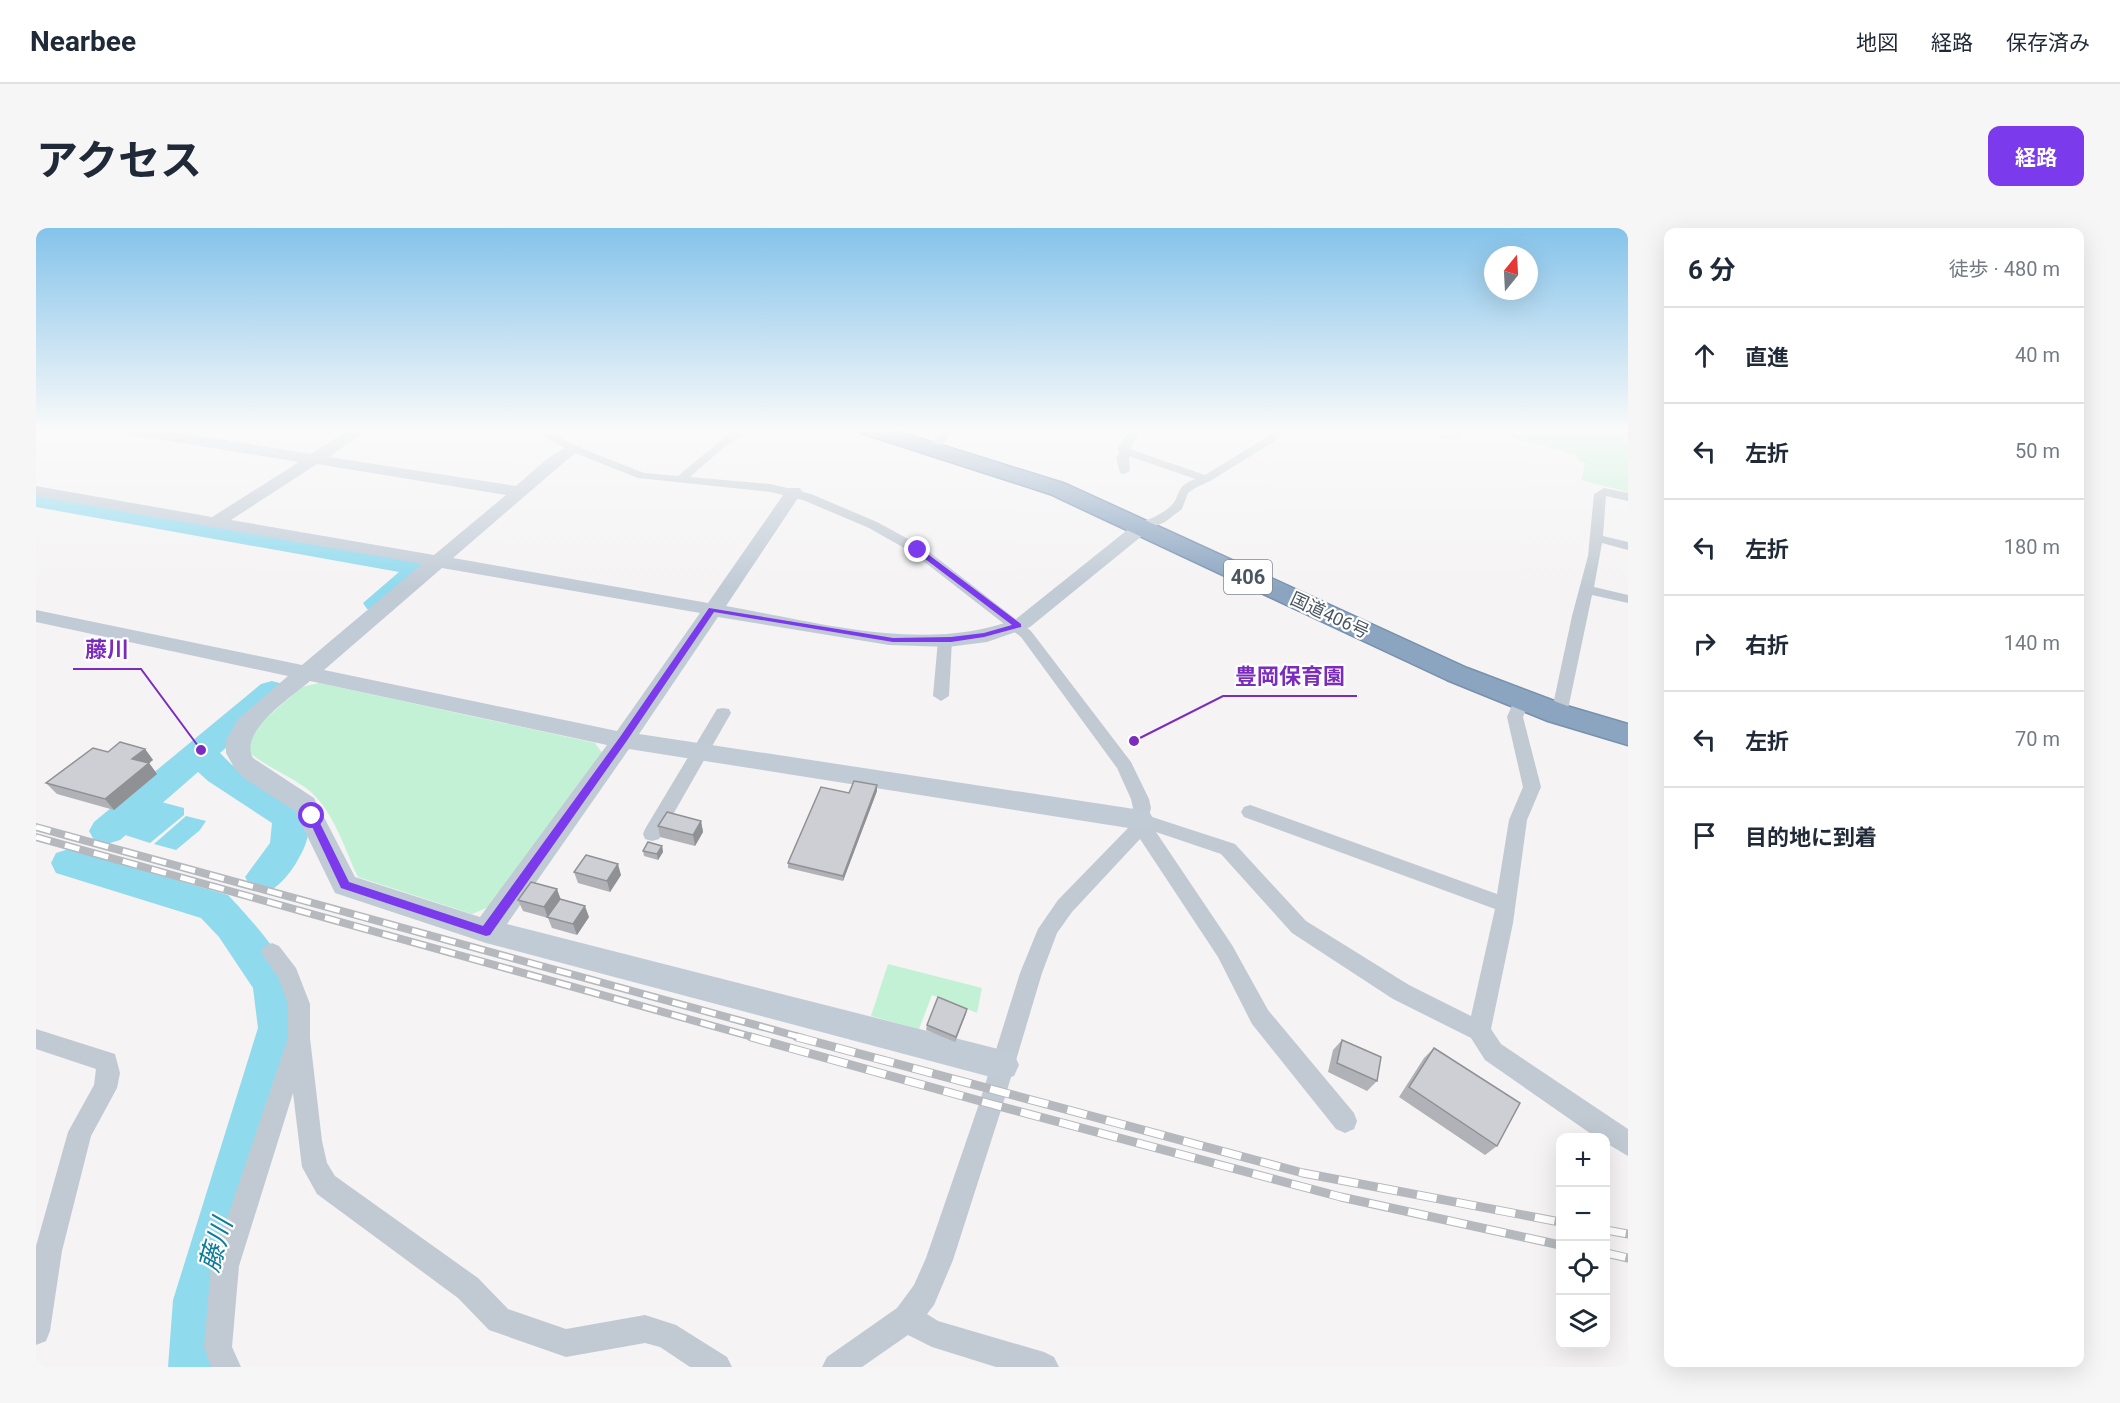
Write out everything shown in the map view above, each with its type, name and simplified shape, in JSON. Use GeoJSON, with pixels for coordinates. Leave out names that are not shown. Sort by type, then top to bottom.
{"type":"FeatureCollection","features":[{"type":"Feature","properties":{"kind":"highway","name":"国道406号"},"geometry":{"type":"LineString","coordinates":[[1033,481],[1058,489],[1142,527],[1406,651],[1522,700],[1628,735]]}},
{"type":"Feature","properties":{"kind":"street"},"geometry":{"type":"LineString","coordinates":[[216,522],[280,481]]}},
{"type":"Feature","properties":{"kind":"street"},"geometry":{"type":"LineString","coordinates":[[452,481],[519,492]]}},
{"type":"Feature","properties":{"kind":"street"},"geometry":{"type":"LineString","coordinates":[[532,481],[246,724],[237,736],[238,759],[248,769],[297,796],[305,805],[345,885],[486,931],[1002,1065]]}},
{"type":"Feature","properties":{"kind":"street"},"geometry":{"type":"LineString","coordinates":[[695,481],[756,486],[794,492],[825,503],[918,550],[1018,626],[1125,766],[1142,808],[1137,831],[1065,906],[1048,929],[1031,973],[939,1260],[924,1295],[907,1318],[837,1367]]}},
{"type":"Feature","properties":{"kind":"street"},"geometry":{"type":"LineString","coordinates":[[39,493],[893,640],[945,640],[984,635],[1018,626],[1142,527],[1178,506],[1186,489],[1202,481]]}},
{"type":"Feature","properties":{"kind":"street"},"geometry":{"type":"LineString","coordinates":[[486,931],[623,740],[794,492]]}},
{"type":"Feature","properties":{"kind":"street"},"geometry":{"type":"LineString","coordinates":[[1559,714],[1595,556],[1600,494],[1604,492],[1628,497]]}},
{"type":"Feature","properties":{"kind":"street"},"geometry":{"type":"LineString","coordinates":[[1596,538],[1628,546]]}},
{"type":"Feature","properties":{"kind":"street"},"geometry":{"type":"LineString","coordinates":[[1586,589],[1628,598]]}},
{"type":"Feature","properties":{"kind":"street"},"geometry":{"type":"LineString","coordinates":[[36,616],[623,740],[1141,820],[1228,849],[1299,927],[1401,992],[1479,1031],[1493,1052],[1628,1143]]}},
{"type":"Feature","properties":{"kind":"street"},"geometry":{"type":"LineString","coordinates":[[941,696],[945,640]]}},
{"type":"Feature","properties":{"kind":"street"},"geometry":{"type":"LineString","coordinates":[[1479,1031],[1506,905],[1518,820],[1532,787],[1515,717],[1522,700]]}},
{"type":"Feature","properties":{"kind":"street"},"geometry":{"type":"LineString","coordinates":[[652,834],[723,713]]}},
{"type":"Feature","properties":{"kind":"street"},"geometry":{"type":"LineString","coordinates":[[1250,812],[1506,905]]}},
{"type":"Feature","properties":{"kind":"street"},"geometry":{"type":"LineString","coordinates":[[1141,820],[1152,842],[1225,951],[1260,1017],[1345,1121]]}},
{"type":"Feature","properties":{"kind":"street"},"geometry":{"type":"LineString","coordinates":[[272,952],[288,975],[300,1004],[299,1038],[310,1142],[315,1167],[326,1185],[468,1288],[499,1320],[566,1343],[645,1329],[666,1335],[717,1367]]}},
{"type":"Feature","properties":{"kind":"street"},"geometry":{"type":"LineString","coordinates":[[36,1038],[107,1062],[108,1073],[105,1088],[80,1132],[48,1251],[36,1330]]}},
{"type":"Feature","properties":{"kind":"street"},"geometry":{"type":"LineString","coordinates":[[226,1367],[218,1347],[225,1266],[299,1038]]}},
{"type":"Feature","properties":{"kind":"street"},"geometry":{"type":"LineString","coordinates":[[907,1318],[932,1332],[1044,1367]]}},
{"type":"Feature","properties":{"kind":"green space"},"geometry":{"type":"Polygon","coordinates":[[[1586,481],[1628,481],[1628,492],[1586,481]]]}},
{"type":"Feature","properties":{"kind":"green space"},"geometry":{"type":"Polygon","coordinates":[[[319,683],[595,743],[602,753],[491,906],[472,914],[358,877],[324,806],[306,788],[250,753],[249,744],[256,727],[302,687],[319,683]]]}},
{"type":"Feature","properties":{"kind":"green space"},"geometry":{"type":"Polygon","coordinates":[[[888,964],[982,988],[977,1013],[932,995],[919,1029],[871,1016],[888,964]]]}},
{"type":"Feature","properties":{"kind":"water"},"geometry":{"type":"Polygon","coordinates":[[[150,799],[184,808],[184,815],[150,843],[125,835],[120,824],[150,799]]]}},
{"type":"Feature","properties":{"kind":"water"},"geometry":{"type":"Polygon","coordinates":[[[186,816],[206,821],[200,830],[176,850],[154,844],[186,816]]]}},
{"type":"Feature","properties":{"kind":"building"},"geometry":{"type":"Polygon","coordinates":[[[120,742],[145,749],[132,759],[149,763],[105,799],[46,783],[93,748],[108,752],[120,742]]]}},
{"type":"Feature","properties":{"kind":"building"},"geometry":{"type":"Polygon","coordinates":[[[854,781],[877,785],[843,876],[788,863],[821,787],[849,793],[854,781]]]}},
{"type":"Feature","properties":{"kind":"building"},"geometry":{"type":"Polygon","coordinates":[[[667,812],[701,821],[693,835],[658,826],[667,812]]]}},
{"type":"Feature","properties":{"kind":"building"},"geometry":{"type":"Polygon","coordinates":[[[648,842],[662,846],[657,854],[643,851],[648,842]]]}},
{"type":"Feature","properties":{"kind":"building"},"geometry":{"type":"Polygon","coordinates":[[[586,855],[618,864],[607,881],[574,872],[586,855]]]}},
{"type":"Feature","properties":{"kind":"building"},"geometry":{"type":"Polygon","coordinates":[[[531,882],[557,889],[544,907],[518,900],[531,882]]]}},
{"type":"Feature","properties":{"kind":"building"},"geometry":{"type":"Polygon","coordinates":[[[560,899],[585,906],[573,924],[547,917],[560,899]]]}},
{"type":"Feature","properties":{"kind":"building"},"geometry":{"type":"Polygon","coordinates":[[[938,997],[967,1009],[956,1037],[927,1025],[938,997]]]}},
{"type":"Feature","properties":{"kind":"building"},"geometry":{"type":"Polygon","coordinates":[[[1342,1040],[1381,1057],[1377,1081],[1337,1063],[1342,1040]]]}},
{"type":"Feature","properties":{"kind":"building"},"geometry":{"type":"Polygon","coordinates":[[[1434,1048],[1520,1103],[1497,1146],[1409,1087],[1434,1048]]]}},
{"type":"Feature","properties":{"kind":"waterway","name":"藤川"},"geometry":{"type":"LineString","coordinates":[[36,500],[411,566],[413,573],[377,603]]}},
{"type":"Feature","properties":{"kind":"waterway","name":"藤川"},"geometry":{"type":"LineString","coordinates":[[202,751],[272,691]]}},
{"type":"Feature","properties":{"kind":"waterway","name":"藤川"},"geometry":{"type":"LineString","coordinates":[[107,831],[202,751]]}},
{"type":"Feature","properties":{"kind":"waterway","name":"藤川"},"geometry":{"type":"LineString","coordinates":[[202,751],[220,773],[288,816],[291,833],[289,841],[281,856],[264,877]]}},
{"type":"Feature","properties":{"kind":"waterway","name":"藤川"},"geometry":{"type":"LineString","coordinates":[[69,863],[214,906],[233,926],[273,983],[280,1028],[200,1300],[196,1367]]}},
{"type":"Feature","properties":{"kind":"railway"},"geometry":{"type":"LineString","coordinates":[[36,827],[803,1038]]}},
{"type":"Feature","properties":{"kind":"railway"},"geometry":{"type":"LineString","coordinates":[[36,837],[756,1038]]}},
{"type":"Feature","properties":{"kind":"railway"},"geometry":{"type":"LineString","coordinates":[[751,1037],[991,1104],[1341,1197],[1556,1244]]}},
{"type":"Feature","properties":{"kind":"railway"},"geometry":{"type":"LineString","coordinates":[[797,1037],[1303,1173],[1556,1221]]}},
{"type":"Feature","properties":{"kind":"railway"},"geometry":{"type":"LineString","coordinates":[[1610,1231],[1628,1234]]}},
{"type":"Feature","properties":{"kind":"railway"},"geometry":{"type":"LineString","coordinates":[[1610,1254],[1628,1258]]}},
{"type":"Feature","properties":{"kind":"place","name":"豊岡保育園"},"geometry":{"type":"Point","coordinates":[1134,741]}},
{"type":"Feature","properties":{"kind":"place","name":"藤川"},"geometry":{"type":"Point","coordinates":[201,750]}},
{"type":"Feature","properties":{"kind":"route"},"geometry":{"type":"LineString","coordinates":[[312,816],[345,885],[486,931],[623,740],[712,609],[893,640],[951,639],[984,635],[1018,626],[918,550]]}}]}
